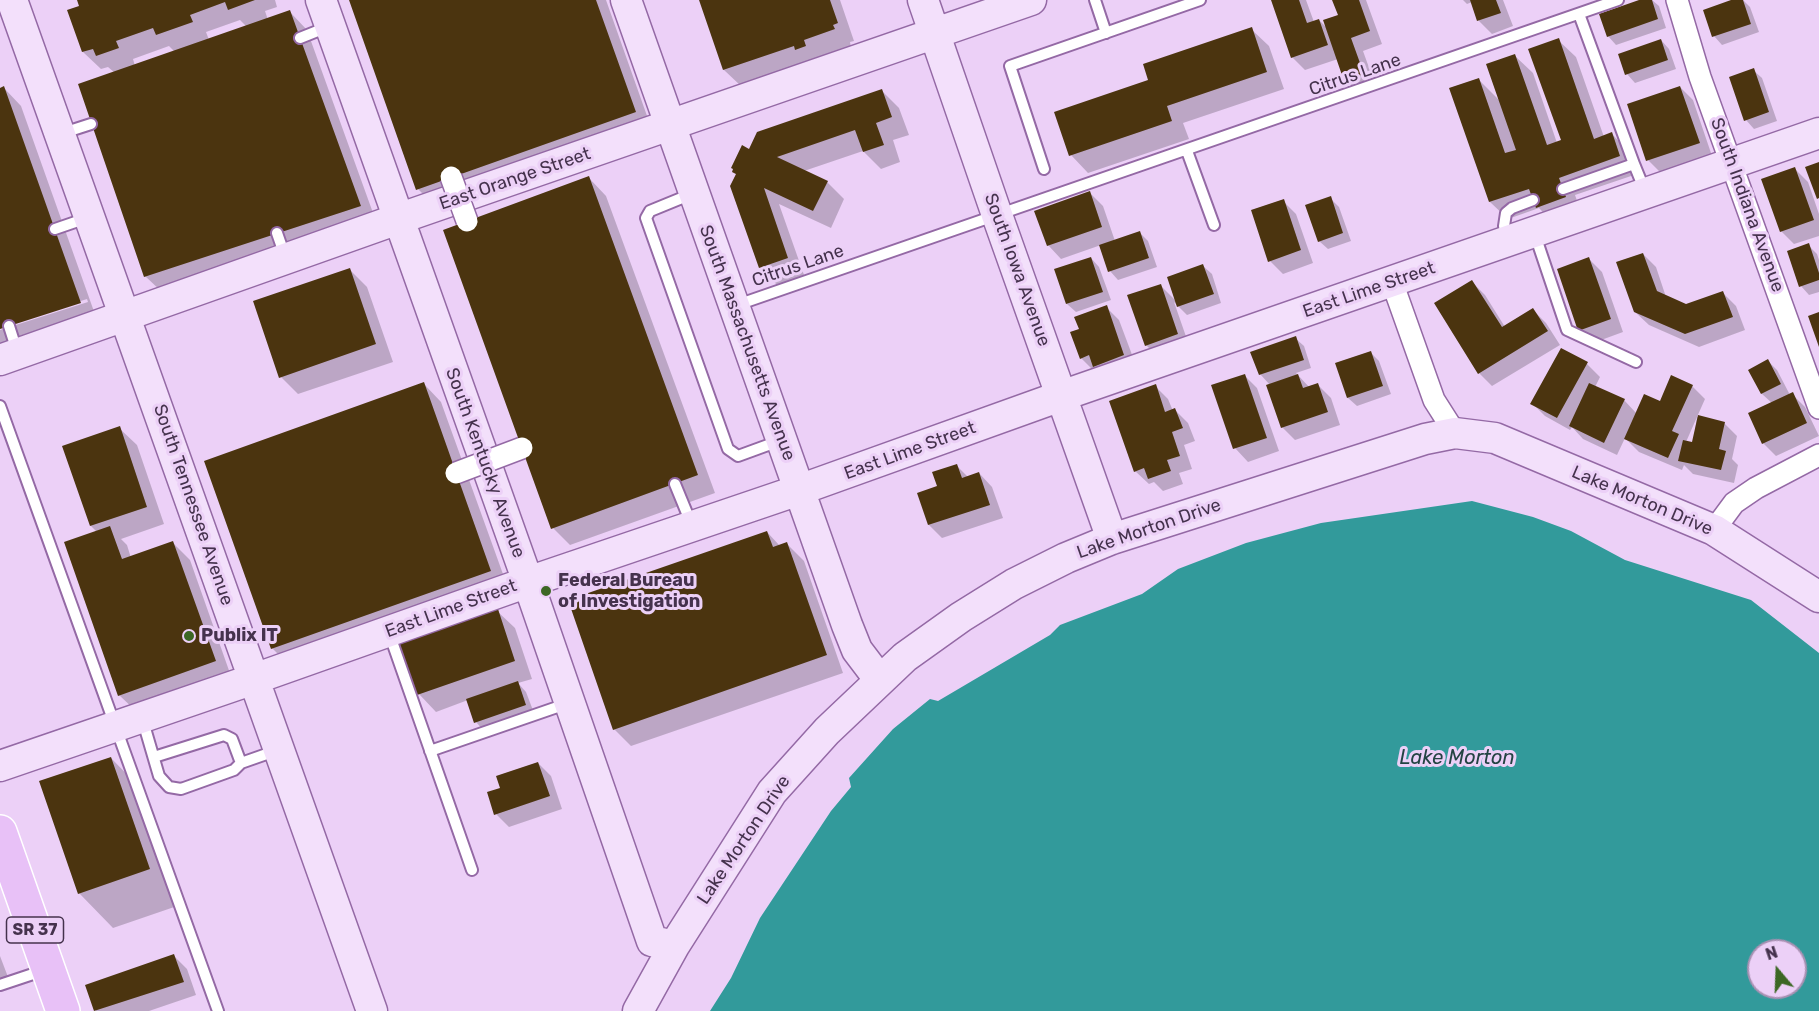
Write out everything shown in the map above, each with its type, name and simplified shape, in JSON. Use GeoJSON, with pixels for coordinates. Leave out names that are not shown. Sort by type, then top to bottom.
{"type":"FeatureCollection","features":[{"type":"Feature","properties":{"kind":"main road","name":"SR 37"},"geometry":{"type":"LineString","coordinates":[[0,832],[6,866],[63,1011]]}},
{"type":"Feature","properties":{"kind":"street","name":"South Tennessee Avenue"},"geometry":{"type":"LineString","coordinates":[[12,0],[372,1011]]}},
{"type":"Feature","properties":{"kind":"street","name":"South Massachusetts Avenue"},"geometry":{"type":"LineString","coordinates":[[626,0],[857,650],[879,680]]}},
{"type":"Feature","properties":{"kind":"street","name":"South Iowa Avenue"},"geometry":{"type":"LineString","coordinates":[[923,0],[1112,539]]}},
{"type":"Feature","properties":{"kind":"street","name":"East Orange Street"},"geometry":{"type":"LineString","coordinates":[[9,357],[126,316],[282,246],[462,204],[671,126],[1031,0]]}},
{"type":"Feature","properties":{"kind":"street","name":"South Indiana Avenue"},"geometry":{"type":"LineString","coordinates":[[1677,0],[1700,77],[1733,162],[1819,408]]}},
{"type":"Feature","properties":{"kind":"street","name":"South Kentucky Avenue"},"geometry":{"type":"LineString","coordinates":[[325,13],[528,582],[652,941],[674,946]]}},
{"type":"Feature","properties":{"kind":"street","name":"East Lime Street"},"geometry":{"type":"LineString","coordinates":[[0,766],[800,490],[1061,396],[1819,133]]}},
{"type":"Feature","properties":{"kind":"street"},"geometry":{"type":"LineString","coordinates":[[1392,282],[1434,400],[1455,433]]}},
{"type":"Feature","properties":{"kind":"street","name":"Lake Morton Drive"},"geometry":{"type":"LineString","coordinates":[[638,1011],[674,946],[772,792],[827,731],[905,657],[969,611],[1055,563],[1112,539],[1425,439],[1455,433],[1495,438],[1714,530],[1819,597]]}},
{"type":"Feature","properties":{"kind":"street"},"geometry":{"type":"LineString","coordinates":[[456,472],[522,448]]}},
{"type":"Feature","properties":{"kind":"street"},"geometry":{"type":"LineString","coordinates":[[1714,530],[1734,503],[1756,488],[1819,455]]}},
{"type":"Feature","properties":{"kind":"lane"},"geometry":{"type":"LineString","coordinates":[[1095,0],[1106,33]]}},
{"type":"Feature","properties":{"kind":"lane"},"geometry":{"type":"LineString","coordinates":[[1044,169],[1010,66],[1200,0]]}},
{"type":"Feature","properties":{"kind":"lane","name":"Citrus Lane"},"geometry":{"type":"LineString","coordinates":[[734,306],[1618,0]]}},
{"type":"Feature","properties":{"kind":"lane"},"geometry":{"type":"LineString","coordinates":[[300,38],[325,13]]}},
{"type":"Feature","properties":{"kind":"lane"},"geometry":{"type":"LineString","coordinates":[[1579,14],[1646,193]]}},
{"type":"Feature","properties":{"kind":"lane"},"geometry":{"type":"LineString","coordinates":[[60,134],[92,124]]}},
{"type":"Feature","properties":{"kind":"lane"},"geometry":{"type":"LineString","coordinates":[[1186,151],[1214,225]]}},
{"type":"Feature","properties":{"kind":"lane"},"geometry":{"type":"LineString","coordinates":[[1563,189],[1634,164]]}},
{"type":"Feature","properties":{"kind":"lane"},"geometry":{"type":"LineString","coordinates":[[694,193],[650,211],[646,218],[728,449],[738,456],[782,441]]}},
{"type":"Feature","properties":{"kind":"lane"},"geometry":{"type":"LineString","coordinates":[[1533,200],[1512,208],[1506,213],[1504,226],[1521,237],[1567,330],[1636,362]]}},
{"type":"Feature","properties":{"kind":"lane"},"geometry":{"type":"LineString","coordinates":[[55,229],[90,217]]}},
{"type":"Feature","properties":{"kind":"lane"},"geometry":{"type":"LineString","coordinates":[[9,326],[9,357]]}},
{"type":"Feature","properties":{"kind":"lane"},"geometry":{"type":"LineString","coordinates":[[0,406],[128,722],[218,1011]]}},
{"type":"Feature","properties":{"kind":"lane"},"geometry":{"type":"LineString","coordinates":[[675,484],[692,526]]}},
{"type":"Feature","properties":{"kind":"lane"},"geometry":{"type":"LineString","coordinates":[[388,631],[472,870]]}},
{"type":"Feature","properties":{"kind":"lane"},"geometry":{"type":"LineString","coordinates":[[430,751],[569,703]]}},
{"type":"Feature","properties":{"kind":"lane"},"geometry":{"type":"LineString","coordinates":[[128,722],[154,757],[159,776],[170,787],[181,789],[234,770],[241,763],[279,750]]}},
{"type":"Feature","properties":{"kind":"lane"},"geometry":{"type":"LineString","coordinates":[[154,757],[224,735],[232,739],[241,763]]}},
{"type":"Feature","properties":{"kind":"lane"},"geometry":{"type":"LineString","coordinates":[[0,985],[48,969]]}},
{"type":"Feature","properties":{"kind":"water","name":"Lake Morton"},"geometry":{"type":"Polygon","coordinates":[[[1472,501],[1533,517],[1571,531],[1625,560],[1751,600],[1819,653],[1819,1011],[710,1011],[731,978],[760,918],[831,811],[851,787],[849,778],[893,729],[930,699],[938,701],[1050,635],[1060,625],[1142,594],[1178,569],[1246,543],[1321,523],[1472,501]]]}},
{"type":"Feature","properties":{"kind":"building"},"geometry":{"type":"Polygon","coordinates":[[[77,0],[255,0],[228,10],[225,2],[190,15],[193,22],[156,35],[153,28],[116,41],[119,48],[96,56],[93,49],[82,52],[67,10],[79,6],[77,0]]]}},
{"type":"Feature","properties":{"kind":"building"},"geometry":{"type":"Polygon","coordinates":[[[349,0],[596,0],[636,112],[416,190],[349,0]]]}},
{"type":"Feature","properties":{"kind":"building"},"geometry":{"type":"Polygon","coordinates":[[[699,0],[830,0],[838,23],[833,25],[835,29],[804,40],[806,46],[795,50],[794,46],[723,70],[699,0]]]}},
{"type":"Feature","properties":{"kind":"building"},"geometry":{"type":"Polygon","coordinates":[[[1271,0],[1299,0],[1307,23],[1319,19],[1328,45],[1291,58],[1271,0]]]}},
{"type":"Feature","properties":{"kind":"building"},"geometry":{"type":"Polygon","coordinates":[[[1332,0],[1359,0],[1370,31],[1351,38],[1364,74],[1344,81],[1323,20],[1338,15],[1332,0]]]}},
{"type":"Feature","properties":{"kind":"building"},"geometry":{"type":"Polygon","coordinates":[[[1470,0],[1496,0],[1501,13],[1477,21],[1470,0]]]}},
{"type":"Feature","properties":{"kind":"building"},"geometry":{"type":"Polygon","coordinates":[[[1639,0],[1652,0],[1658,19],[1607,37],[1599,14],[1639,0]]]}},
{"type":"Feature","properties":{"kind":"building"},"geometry":{"type":"Polygon","coordinates":[[[1731,0],[1743,0],[1751,24],[1712,37],[1703,10],[1731,0]]]}},
{"type":"Feature","properties":{"kind":"building"},"geometry":{"type":"Polygon","coordinates":[[[290,10],[361,206],[144,277],[78,84],[290,10]]]}},
{"type":"Feature","properties":{"kind":"building"},"geometry":{"type":"Polygon","coordinates":[[[1252,27],[1267,72],[1167,106],[1172,121],[1069,156],[1054,112],[1148,80],[1143,64],[1252,27]]]}},
{"type":"Feature","properties":{"kind":"building"},"geometry":{"type":"Polygon","coordinates":[[[1559,38],[1594,139],[1612,132],[1620,156],[1559,178],[1566,197],[1536,208],[1529,189],[1489,202],[1449,88],[1479,78],[1505,153],[1516,150],[1486,64],[1515,54],[1547,145],[1561,140],[1528,49],[1559,38]]]}},
{"type":"Feature","properties":{"kind":"building"},"geometry":{"type":"Polygon","coordinates":[[[1661,39],[1668,60],[1625,75],[1618,54],[1661,39]]]}},
{"type":"Feature","properties":{"kind":"building"},"geometry":{"type":"Polygon","coordinates":[[[1754,68],[1769,112],[1744,121],[1729,77],[1754,68]]]}},
{"type":"Feature","properties":{"kind":"building"},"geometry":{"type":"Polygon","coordinates":[[[4,86],[81,303],[0,329],[0,88],[4,86]]]}},
{"type":"Feature","properties":{"kind":"building"},"geometry":{"type":"Polygon","coordinates":[[[1680,86],[1700,143],[1646,161],[1627,104],[1680,86]]]}},
{"type":"Feature","properties":{"kind":"building"},"geometry":{"type":"Polygon","coordinates":[[[882,89],[892,117],[876,123],[884,145],[863,152],[855,130],[777,157],[828,181],[813,211],[764,188],[788,258],[759,268],[730,186],[736,174],[731,168],[742,145],[749,149],[757,132],[882,89]]]}},
{"type":"Feature","properties":{"kind":"building"},"geometry":{"type":"Polygon","coordinates":[[[1819,162],[1819,198],[1817,199],[1805,167],[1819,162]]]}},
{"type":"Feature","properties":{"kind":"building"},"geometry":{"type":"Polygon","coordinates":[[[1795,167],[1814,220],[1780,232],[1761,179],[1795,167]]]}},
{"type":"Feature","properties":{"kind":"building"},"geometry":{"type":"Polygon","coordinates":[[[589,176],[698,475],[551,529],[443,230],[589,176]]]}},
{"type":"Feature","properties":{"kind":"building"},"geometry":{"type":"Polygon","coordinates":[[[1090,191],[1102,227],[1047,246],[1034,211],[1090,191]]]}},
{"type":"Feature","properties":{"kind":"building"},"geometry":{"type":"Polygon","coordinates":[[[1331,196],[1343,233],[1318,242],[1305,205],[1331,196]]]}},
{"type":"Feature","properties":{"kind":"building"},"geometry":{"type":"Polygon","coordinates":[[[1284,199],[1301,250],[1268,262],[1251,210],[1284,199]]]}},
{"type":"Feature","properties":{"kind":"building"},"geometry":{"type":"Polygon","coordinates":[[[1140,231],[1149,258],[1108,272],[1099,245],[1140,231]]]}},
{"type":"Feature","properties":{"kind":"building"},"geometry":{"type":"Polygon","coordinates":[[[1809,243],[1819,273],[1819,280],[1799,287],[1787,251],[1809,243]]]}},
{"type":"Feature","properties":{"kind":"building"},"geometry":{"type":"Polygon","coordinates":[[[1643,253],[1657,291],[1686,304],[1723,291],[1733,317],[1685,334],[1634,312],[1616,262],[1643,253]]]}},
{"type":"Feature","properties":{"kind":"building"},"geometry":{"type":"Polygon","coordinates":[[[1091,257],[1103,292],[1066,304],[1054,269],[1091,257]]]}},
{"type":"Feature","properties":{"kind":"building"},"geometry":{"type":"Polygon","coordinates":[[[1589,257],[1611,319],[1578,331],[1557,269],[1589,257]]]}},
{"type":"Feature","properties":{"kind":"building"},"geometry":{"type":"Polygon","coordinates":[[[1203,264],[1214,294],[1177,307],[1167,277],[1203,264]]]}},
{"type":"Feature","properties":{"kind":"building"},"geometry":{"type":"Polygon","coordinates":[[[350,268],[376,344],[279,378],[253,301],[350,268]]]}},
{"type":"Feature","properties":{"kind":"building"},"geometry":{"type":"Polygon","coordinates":[[[1472,280],[1502,327],[1533,308],[1548,331],[1478,374],[1434,303],[1472,280]]]}},
{"type":"Feature","properties":{"kind":"building"},"geometry":{"type":"Polygon","coordinates":[[[1161,284],[1178,334],[1145,346],[1127,295],[1161,284]]]}},
{"type":"Feature","properties":{"kind":"building"},"geometry":{"type":"Polygon","coordinates":[[[1107,305],[1124,355],[1093,367],[1089,355],[1080,359],[1070,332],[1079,329],[1074,317],[1107,305]]]}},
{"type":"Feature","properties":{"kind":"building"},"geometry":{"type":"Polygon","coordinates":[[[1819,312],[1819,347],[1808,316],[1819,312]]]}},
{"type":"Feature","properties":{"kind":"building"},"geometry":{"type":"Polygon","coordinates":[[[1296,336],[1304,360],[1259,375],[1250,352],[1296,336]]]}},
{"type":"Feature","properties":{"kind":"building"},"geometry":{"type":"Polygon","coordinates":[[[1561,348],[1588,362],[1557,418],[1530,404],[1561,348]]]}},
{"type":"Feature","properties":{"kind":"building"},"geometry":{"type":"Polygon","coordinates":[[[1371,351],[1383,386],[1347,398],[1335,363],[1371,351]]]}},
{"type":"Feature","properties":{"kind":"building"},"geometry":{"type":"Polygon","coordinates":[[[1768,359],[1781,384],[1761,394],[1748,370],[1768,359]]]}},
{"type":"Feature","properties":{"kind":"building"},"geometry":{"type":"Polygon","coordinates":[[[1245,374],[1267,438],[1233,449],[1211,385],[1245,374]]]}},
{"type":"Feature","properties":{"kind":"building"},"geometry":{"type":"Polygon","coordinates":[[[1298,374],[1303,388],[1318,383],[1328,412],[1281,428],[1266,385],[1298,374]]]}},
{"type":"Feature","properties":{"kind":"building"},"geometry":{"type":"Polygon","coordinates":[[[1671,375],[1693,385],[1672,431],[1679,434],[1668,458],[1624,439],[1644,394],[1660,401],[1671,375]]]}},
{"type":"Feature","properties":{"kind":"building"},"geometry":{"type":"Polygon","coordinates":[[[424,382],[491,571],[271,649],[204,461],[424,382]]]}},
{"type":"Feature","properties":{"kind":"building"},"geometry":{"type":"Polygon","coordinates":[[[1589,383],[1625,399],[1604,443],[1569,426],[1589,383]]]}},
{"type":"Feature","properties":{"kind":"building"},"geometry":{"type":"Polygon","coordinates":[[[1156,384],[1165,412],[1175,408],[1183,428],[1172,432],[1180,456],[1167,460],[1171,471],[1148,479],[1144,468],[1134,472],[1109,401],[1156,384]]]}},
{"type":"Feature","properties":{"kind":"building"},"geometry":{"type":"Polygon","coordinates":[[[1793,392],[1807,423],[1762,444],[1748,413],[1793,392]]]}},
{"type":"Feature","properties":{"kind":"building"},"geometry":{"type":"Polygon","coordinates":[[[1698,415],[1725,422],[1719,449],[1726,451],[1721,470],[1678,461],[1683,440],[1692,442],[1698,415]]]}},
{"type":"Feature","properties":{"kind":"building"},"geometry":{"type":"Polygon","coordinates":[[[120,426],[147,507],[90,526],[62,446],[120,426]]]}},
{"type":"Feature","properties":{"kind":"building"},"geometry":{"type":"Polygon","coordinates":[[[957,464],[962,478],[979,472],[990,505],[928,525],[917,493],[937,486],[932,472],[957,464]]]}},
{"type":"Feature","properties":{"kind":"building"},"geometry":{"type":"Polygon","coordinates":[[[110,526],[122,559],[173,541],[216,661],[118,696],[64,542],[110,526]]]}},
{"type":"Feature","properties":{"kind":"building"},"geometry":{"type":"Polygon","coordinates":[[[767,531],[773,547],[787,542],[827,655],[613,730],[568,600],[767,531]]]}},
{"type":"Feature","properties":{"kind":"building"},"geometry":{"type":"Polygon","coordinates":[[[498,609],[515,661],[417,695],[399,643],[498,609]]]}},
{"type":"Feature","properties":{"kind":"building"},"geometry":{"type":"Polygon","coordinates":[[[518,681],[526,705],[474,723],[466,699],[518,681]]]}},
{"type":"Feature","properties":{"kind":"building"},"geometry":{"type":"Polygon","coordinates":[[[111,757],[150,869],[78,894],[39,781],[111,757]]]}},
{"type":"Feature","properties":{"kind":"building"},"geometry":{"type":"Polygon","coordinates":[[[538,762],[550,796],[494,815],[487,792],[500,788],[496,776],[538,762]]]}},
{"type":"Feature","properties":{"kind":"building"},"geometry":{"type":"Polygon","coordinates":[[[174,954],[184,982],[94,1011],[85,985],[174,954]]]}},
{"type":"Feature","properties":{"kind":"place","name":"Federal Bureau of Investigation"},"geometry":{"type":"Point","coordinates":[546,591]}},
{"type":"Feature","properties":{"kind":"place","name":"Publix IT"},"geometry":{"type":"Point","coordinates":[189,636]}}]}
